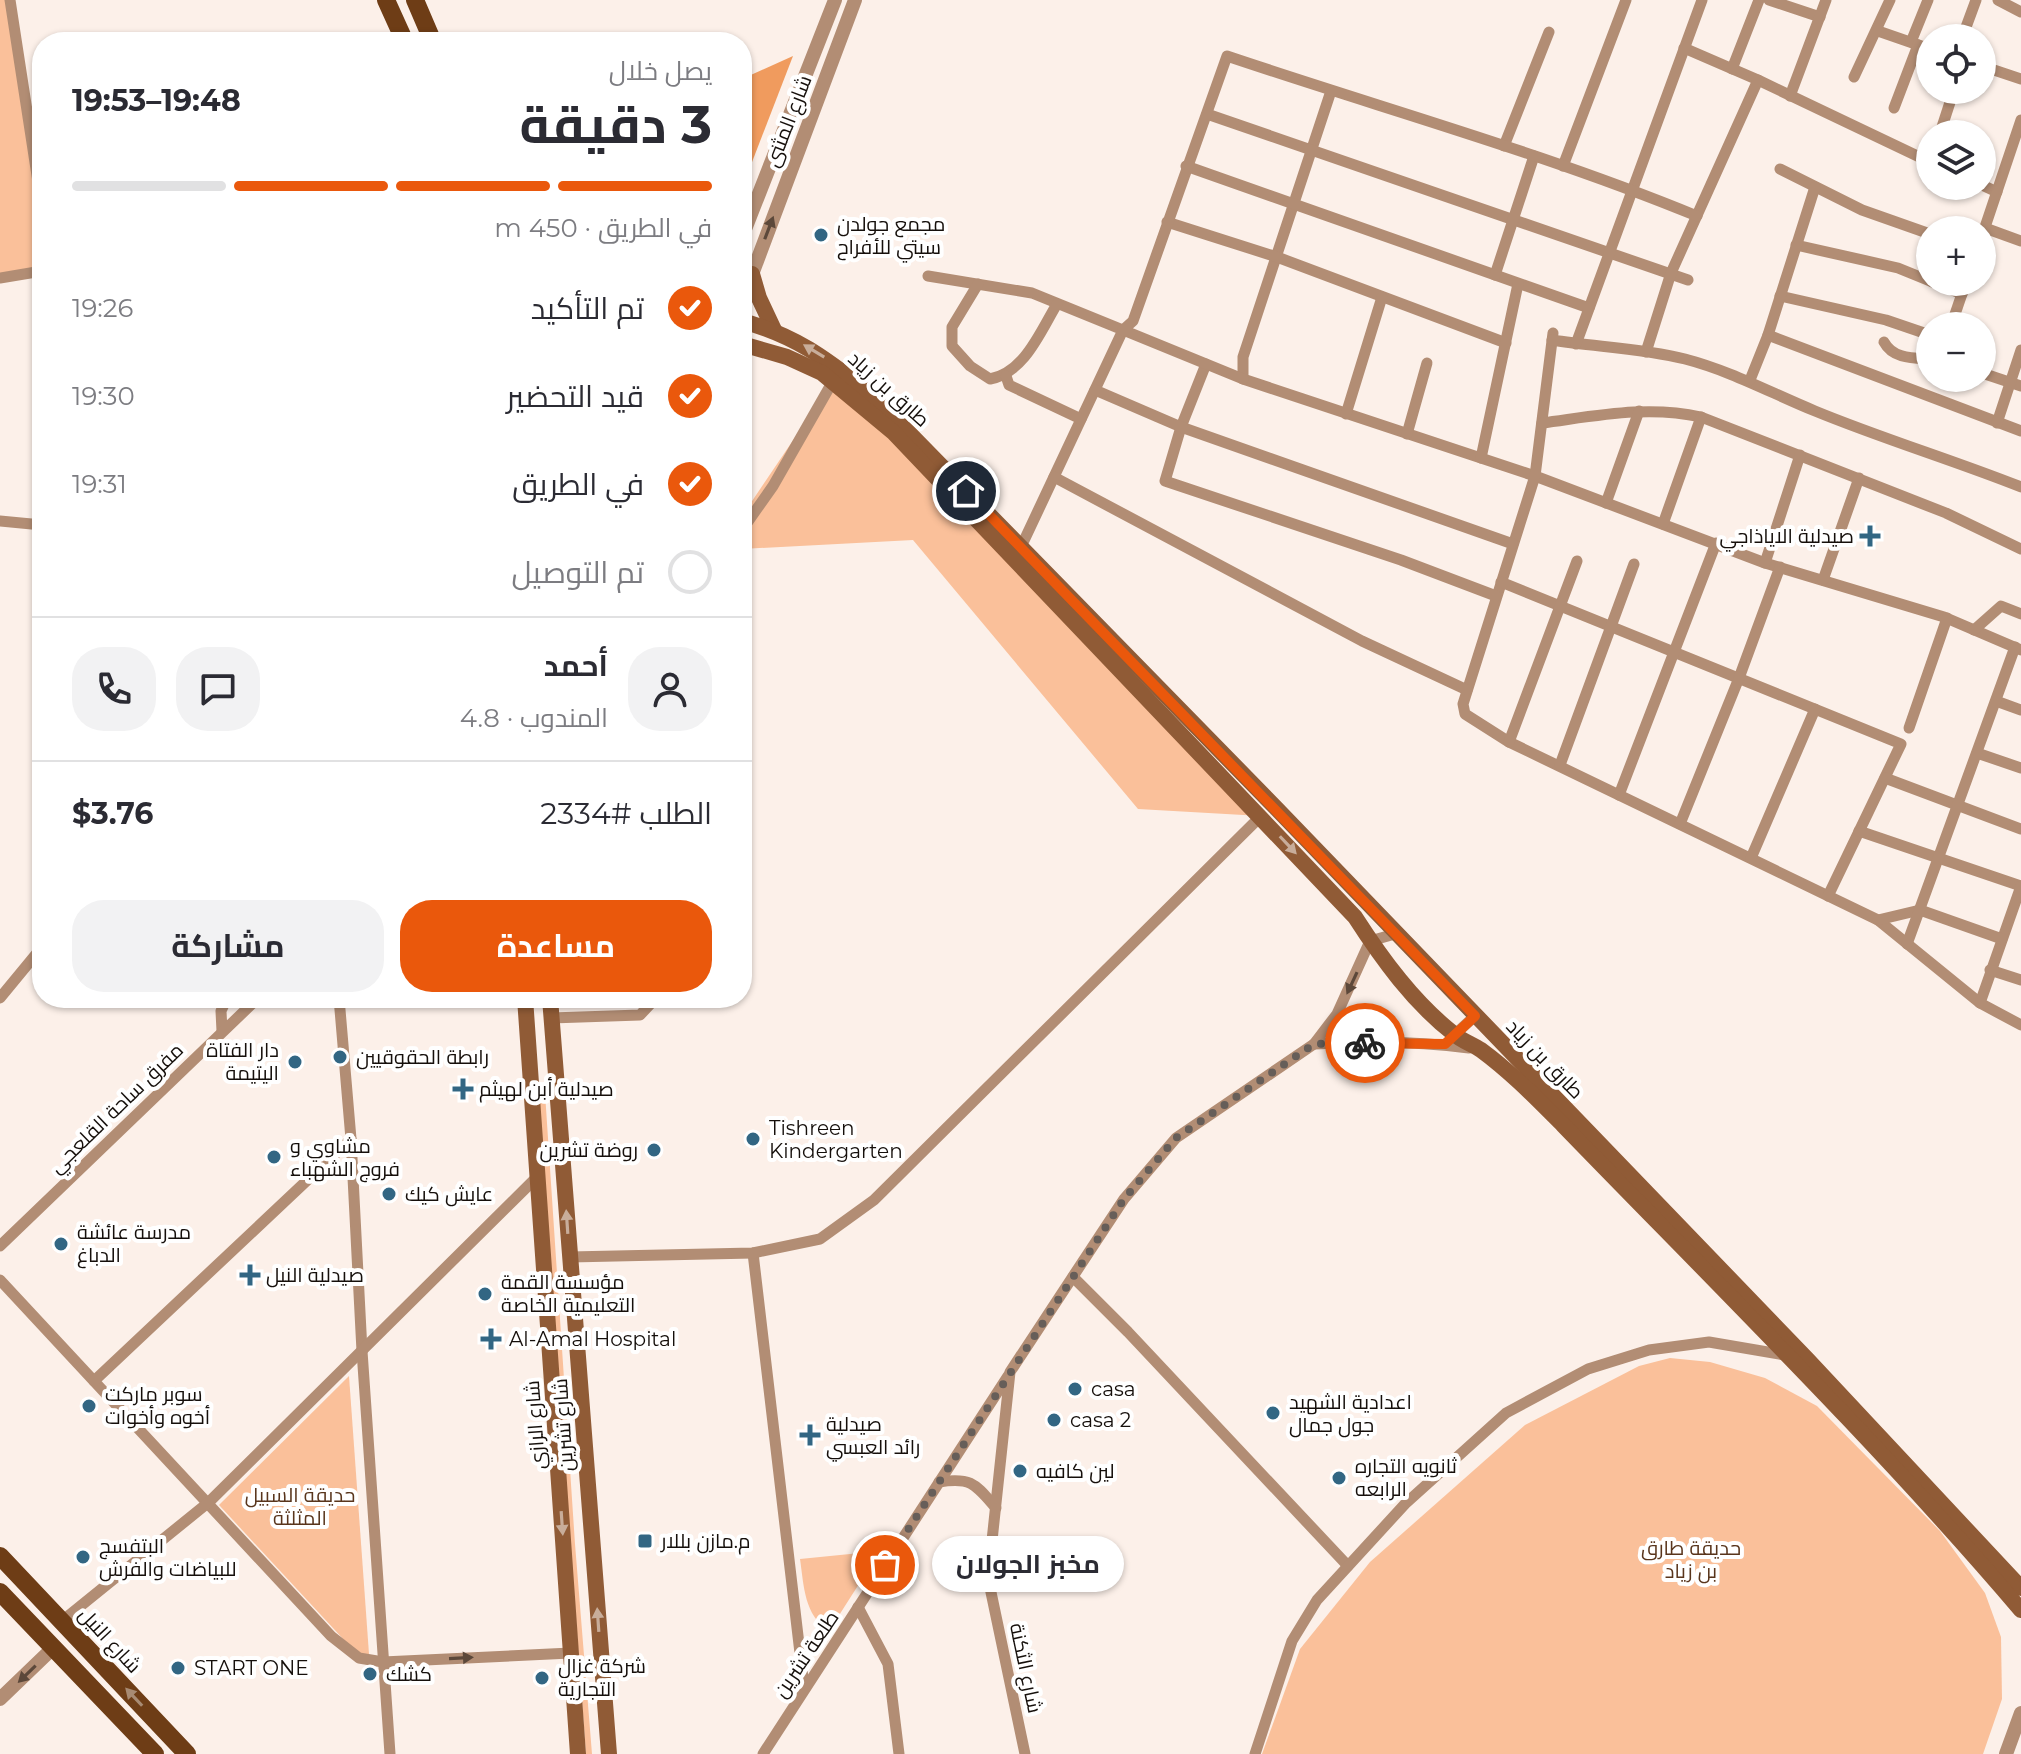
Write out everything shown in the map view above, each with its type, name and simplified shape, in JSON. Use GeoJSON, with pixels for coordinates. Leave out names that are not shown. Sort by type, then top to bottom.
{"type":"FeatureCollection","features":[{"type":"Feature","properties":{"kind":"main road"},"geometry":{"type":"LineString","coordinates":[[386,0],[400,32]]}},
{"type":"Feature","properties":{"kind":"main road"},"geometry":{"type":"LineString","coordinates":[[415,0],[429,32]]}},
{"type":"Feature","properties":{"kind":"main road"},"geometry":{"type":"LineString","coordinates":[[752,274],[774,330]]}},
{"type":"Feature","properties":{"kind":"main road","name":"طارق بن زياد"},"geometry":{"type":"LineString","coordinates":[[752,324],[774,330],[816,351],[870,393],[1818,1370],[2021,1588]]}},
{"type":"Feature","properties":{"kind":"main road"},"geometry":{"type":"LineString","coordinates":[[752,347],[787,357],[822,373],[893,432],[1355,917],[1380,957],[1450,1040],[1480,1049],[1516,1078],[1785,1355],[1980,1561],[2021,1610]]}},
{"type":"Feature","properties":{"kind":"main road","name":"شارع الرازي"},"geometry":{"type":"LineString","coordinates":[[526,1008],[578,1754]]}},
{"type":"Feature","properties":{"kind":"main road","name":"شارع تشرين"},"geometry":{"type":"LineString","coordinates":[[550,1008],[609,1754]]}},
{"type":"Feature","properties":{"kind":"main road","name":"شارع النيل"},"geometry":{"type":"LineString","coordinates":[[0,1556],[187,1754]]}},
{"type":"Feature","properties":{"kind":"main road"},"geometry":{"type":"LineString","coordinates":[[0,1592],[155,1754]]}},
{"type":"Feature","properties":{"kind":"street"},"geometry":{"type":"LineString","coordinates":[[10,0],[32,143]]}},
{"type":"Feature","properties":{"kind":"street","name":"شارع المثنى"},"geometry":{"type":"LineString","coordinates":[[752,212],[835,0]]}},
{"type":"Feature","properties":{"kind":"street","name":"شارع المثنى"},"geometry":{"type":"LineString","coordinates":[[752,274],[855,0]]}},
{"type":"Feature","properties":{"kind":"street"},"geometry":{"type":"LineString","coordinates":[[1563,166],[1626,0]]}},
{"type":"Feature","properties":{"kind":"street"},"geometry":{"type":"LineString","coordinates":[[1576,344],[1702,0]]}},
{"type":"Feature","properties":{"kind":"street"},"geometry":{"type":"LineString","coordinates":[[1732,69],[1759,0]]}},
{"type":"Feature","properties":{"kind":"street"},"geometry":{"type":"LineString","coordinates":[[1771,0],[1820,17]]}},
{"type":"Feature","properties":{"kind":"street"},"geometry":{"type":"LineString","coordinates":[[1790,96],[1826,0]]}},
{"type":"Feature","properties":{"kind":"street"},"geometry":{"type":"LineString","coordinates":[[1854,77],[1890,0]]}},
{"type":"Feature","properties":{"kind":"street"},"geometry":{"type":"LineString","coordinates":[[1924,24],[1928,0]]}},
{"type":"Feature","properties":{"kind":"street"},"geometry":{"type":"LineString","coordinates":[[1967,24],[1976,0]]}},
{"type":"Feature","properties":{"kind":"street"},"geometry":{"type":"LineString","coordinates":[[1998,0],[2021,12]]}},
{"type":"Feature","properties":{"kind":"street"},"geometry":{"type":"LineString","coordinates":[[1878,31],[1916,44]]}},
{"type":"Feature","properties":{"kind":"street"},"geometry":{"type":"LineString","coordinates":[[1504,146],[1549,32]]}},
{"type":"Feature","properties":{"kind":"street"},"geometry":{"type":"LineString","coordinates":[[1684,48],[1916,155]]}},
{"type":"Feature","properties":{"kind":"street"},"geometry":{"type":"LineString","coordinates":[[1894,108],[1916,55]]}},
{"type":"Feature","properties":{"kind":"street"},"geometry":{"type":"LineString","coordinates":[[1021,547],[1123,330],[1133,321],[1227,56],[1534,156],[1697,216]]}},
{"type":"Feature","properties":{"kind":"street"},"geometry":{"type":"LineString","coordinates":[[1996,71],[2021,79]]}},
{"type":"Feature","properties":{"kind":"street"},"geometry":{"type":"LineString","coordinates":[[1646,352],[1671,273],[1758,80]]}},
{"type":"Feature","properties":{"kind":"street"},"geometry":{"type":"LineString","coordinates":[[1243,379],[1243,357],[1331,91]]}},
{"type":"Feature","properties":{"kind":"street"},"geometry":{"type":"LineString","coordinates":[[1207,114],[1688,280]]}},
{"type":"Feature","properties":{"kind":"street"},"geometry":{"type":"LineString","coordinates":[[1989,216],[2021,120]]}},
{"type":"Feature","properties":{"kind":"street"},"geometry":{"type":"LineString","coordinates":[[1495,275],[1534,156]]}},
{"type":"Feature","properties":{"kind":"street"},"geometry":{"type":"LineString","coordinates":[[1186,166],[1589,308]]}},
{"type":"Feature","properties":{"kind":"street"},"geometry":{"type":"LineString","coordinates":[[1780,169],[1862,210],[1916,229]]}},
{"type":"Feature","properties":{"kind":"street"},"geometry":{"type":"LineString","coordinates":[[1750,380],[1768,335],[1815,187]]}},
{"type":"Feature","properties":{"kind":"street"},"geometry":{"type":"LineString","coordinates":[[1167,222],[1277,257],[1506,343]]}},
{"type":"Feature","properties":{"kind":"street"},"geometry":{"type":"LineString","coordinates":[[1996,235],[2021,241]]}},
{"type":"Feature","properties":{"kind":"street"},"geometry":{"type":"LineString","coordinates":[[1796,245],[1898,268],[1916,276]]}},
{"type":"Feature","properties":{"kind":"street"},"geometry":{"type":"LineString","coordinates":[[0,278],[32,273]]}},
{"type":"Feature","properties":{"kind":"street"},"geometry":{"type":"LineString","coordinates":[[928,276],[1032,293],[1243,379],[1535,476],[1765,563],[1947,618],[2018,648],[1907,944]]}},
{"type":"Feature","properties":{"kind":"street"},"geometry":{"type":"LineString","coordinates":[[978,284],[952,327],[952,346],[970,366],[990,379],[1006,376],[1027,355],[1057,304]]}},
{"type":"Feature","properties":{"kind":"street"},"geometry":{"type":"LineString","coordinates":[[1481,458],[1518,284]]}},
{"type":"Feature","properties":{"kind":"street"},"geometry":{"type":"LineString","coordinates":[[1780,296],[1886,320],[1916,330]]}},
{"type":"Feature","properties":{"kind":"street"},"geometry":{"type":"LineString","coordinates":[[1346,414],[1382,297]]}},
{"type":"Feature","properties":{"kind":"street"},"geometry":{"type":"LineString","coordinates":[[1768,335],[2021,431]]}},
{"type":"Feature","properties":{"kind":"street"},"geometry":{"type":"LineString","coordinates":[[2021,487],[1814,411],[1750,380],[1683,359],[1576,344],[1552,337],[1535,476],[1463,704],[1465,714],[1509,742],[1878,920],[1980,1003],[2021,1025]]}},
{"type":"Feature","properties":{"kind":"street"},"geometry":{"type":"LineString","coordinates":[[1884,342],[1893,353],[1916,358]]}},
{"type":"Feature","properties":{"kind":"street"},"geometry":{"type":"LineString","coordinates":[[1997,423],[2016,384],[2021,350]]}},
{"type":"Feature","properties":{"kind":"street"},"geometry":{"type":"LineString","coordinates":[[1407,434],[1427,363]]}},
{"type":"Feature","properties":{"kind":"street"},"geometry":{"type":"LineString","coordinates":[[1206,364],[1181,427],[1165,481],[1401,560],[1496,596]]}},
{"type":"Feature","properties":{"kind":"street"},"geometry":{"type":"LineString","coordinates":[[1006,376],[1009,385],[1081,419]]}},
{"type":"Feature","properties":{"kind":"street"},"geometry":{"type":"LineString","coordinates":[[1996,378],[2016,384]]}},
{"type":"Feature","properties":{"kind":"street"},"geometry":{"type":"LineString","coordinates":[[752,516],[773,486],[833,381]]}},
{"type":"Feature","properties":{"kind":"street"},"geometry":{"type":"LineString","coordinates":[[1095,390],[1181,427],[1513,544]]}},
{"type":"Feature","properties":{"kind":"street"},"geometry":{"type":"LineString","coordinates":[[1542,423],[1639,411],[1671,411],[1701,417],[1946,513],[2021,549]]}},
{"type":"Feature","properties":{"kind":"street"},"geometry":{"type":"LineString","coordinates":[[1606,503],[1639,411]]}},
{"type":"Feature","properties":{"kind":"street"},"geometry":{"type":"LineString","coordinates":[[1663,524],[1701,417]]}},
{"type":"Feature","properties":{"kind":"street"},"geometry":{"type":"LineString","coordinates":[[1765,563],[1800,455]]}},
{"type":"Feature","properties":{"kind":"street"},"geometry":{"type":"LineString","coordinates":[[1054,477],[1362,641],[1467,690]]}},
{"type":"Feature","properties":{"kind":"street"},"geometry":{"type":"LineString","coordinates":[[1823,580],[1859,478]]}},
{"type":"Feature","properties":{"kind":"street"},"geometry":{"type":"LineString","coordinates":[[0,521],[32,524]]}},
{"type":"Feature","properties":{"kind":"street"},"geometry":{"type":"LineString","coordinates":[[1619,795],[1716,543]]}},
{"type":"Feature","properties":{"kind":"street"},"geometry":{"type":"LineString","coordinates":[[1509,742],[1577,561]]}},
{"type":"Feature","properties":{"kind":"street"},"geometry":{"type":"LineString","coordinates":[[1560,765],[1634,564]]}},
{"type":"Feature","properties":{"kind":"street"},"geometry":{"type":"LineString","coordinates":[[1680,824],[1780,567]]}},
{"type":"Feature","properties":{"kind":"street"},"geometry":{"type":"LineString","coordinates":[[1501,582],[1901,744],[1828,896]]}},
{"type":"Feature","properties":{"kind":"street"},"geometry":{"type":"LineString","coordinates":[[1974,630],[2001,606],[2021,614]]}},
{"type":"Feature","properties":{"kind":"street"},"geometry":{"type":"LineString","coordinates":[[1909,728],[1947,618]]}},
{"type":"Feature","properties":{"kind":"street"},"geometry":{"type":"LineString","coordinates":[[1996,701],[2021,710]]}},
{"type":"Feature","properties":{"kind":"street"},"geometry":{"type":"LineString","coordinates":[[1751,858],[1815,709]]}},
{"type":"Feature","properties":{"kind":"street"},"geometry":{"type":"LineString","coordinates":[[1977,753],[2021,768]]}},
{"type":"Feature","properties":{"kind":"street"},"geometry":{"type":"LineString","coordinates":[[1885,778],[2021,829]]}},
{"type":"Feature","properties":{"kind":"street"},"geometry":{"type":"LineString","coordinates":[[570,1257],[753,1253],[820,1239],[874,1200],[1261,816]]}},
{"type":"Feature","properties":{"kind":"street"},"geometry":{"type":"LineString","coordinates":[[1859,831],[2021,886],[2015,922],[2002,939],[1980,1003]]}},
{"type":"Feature","properties":{"kind":"street"},"geometry":{"type":"LineString","coordinates":[[1878,920],[1920,910],[2002,939]]}},
{"type":"Feature","properties":{"kind":"street"},"geometry":{"type":"LineString","coordinates":[[1314,1044],[1337,1014],[1370,941],[1395,934]]}},
{"type":"Feature","properties":{"kind":"street"},"geometry":{"type":"LineString","coordinates":[[0,998],[32,959]]}},
{"type":"Feature","properties":{"kind":"street"},"geometry":{"type":"LineString","coordinates":[[1990,970],[2021,980]]}},
{"type":"Feature","properties":{"kind":"street"},"geometry":{"type":"LineString","coordinates":[[222,1008],[222,1031]]}},
{"type":"Feature","properties":{"kind":"street","name":"مفرق ساحة القلعجي"},"geometry":{"type":"LineString","coordinates":[[0,1246],[247,1008]]}},
{"type":"Feature","properties":{"kind":"street"},"geometry":{"type":"LineString","coordinates":[[340,1008],[390,1754]]}},
{"type":"Feature","properties":{"kind":"street"},"geometry":{"type":"LineString","coordinates":[[551,1018],[640,1015],[647,1008]]}},
{"type":"Feature","properties":{"kind":"street"},"geometry":{"type":"LineString","coordinates":[[1314,1044],[1450,1040],[1475,1016]]}},
{"type":"Feature","properties":{"kind":"street","name":"شارع الثكنة"},"geometry":{"type":"LineString","coordinates":[[1025,1754],[988,1578],[1010,1372],[1124,1199],[1176,1138],[1314,1044]]}},
{"type":"Feature","properties":{"kind":"street"},"geometry":{"type":"LineString","coordinates":[[94,1381],[351,1139]]}},
{"type":"Feature","properties":{"kind":"street"},"geometry":{"type":"LineString","coordinates":[[62,1621],[209,1502],[537,1177]]}},
{"type":"Feature","properties":{"kind":"street"},"geometry":{"type":"LineString","coordinates":[[753,1253],[804,1687]]}},
{"type":"Feature","properties":{"kind":"street"},"geometry":{"type":"LineString","coordinates":[[1073,1277],[1348,1566]]}},
{"type":"Feature","properties":{"kind":"street"},"geometry":{"type":"LineString","coordinates":[[0,1280],[345,1648],[359,1658],[383,1662],[571,1653]]}},
{"type":"Feature","properties":{"kind":"street"},"geometry":{"type":"LineString","coordinates":[[1255,1754],[1292,1641],[1317,1600],[1405,1504],[1506,1413],[1588,1369],[1649,1350],[1709,1342],[1785,1355]]}},
{"type":"Feature","properties":{"kind":"street","name":"طلعة تشرين"},"geometry":{"type":"LineString","coordinates":[[763,1754],[1010,1372]]}},
{"type":"Feature","properties":{"kind":"street"},"geometry":{"type":"LineString","coordinates":[[939,1482],[959,1479],[971,1483],[996,1508]]}},
{"type":"Feature","properties":{"kind":"street"},"geometry":{"type":"LineString","coordinates":[[858,1607],[888,1664],[899,1754]]}},
{"type":"Feature","properties":{"kind":"street"},"geometry":{"type":"LineString","coordinates":[[0,1699],[53,1648]]}},
{"type":"Feature","properties":{"kind":"street"},"geometry":{"type":"LineString","coordinates":[[2006,1754],[2021,1713]]}},
{"type":"Feature","properties":{"kind":"green space"},"geometry":{"type":"Polygon","coordinates":[[[0,0],[10,0],[32,143],[32,273],[0,278],[0,0]]]}},
{"type":"Feature","properties":{"kind":"green space"},"geometry":{"type":"Polygon","coordinates":[[[833,381],[1261,816],[1138,809],[913,540],[752,548],[752,501],[833,381]]]}},
{"type":"Feature","properties":{"kind":"green space"},"geometry":{"type":"Polygon","coordinates":[[[545,1093],[592,1754],[586,1754],[537,1095],[545,1093]]]}},
{"type":"Feature","properties":{"kind":"green space","name":"حديقة طارق بن زياد"},"geometry":{"type":"Polygon","coordinates":[[[1670,1358],[1710,1362],[1765,1378],[1817,1406],[1940,1531],[1985,1593],[2001,1637],[2002,1699],[1983,1754],[1262,1754],[1300,1649],[1370,1562],[1525,1425],[1639,1366],[1670,1358]]]}},
{"type":"Feature","properties":{"kind":"green space","name":"حديقة السبيل المثلثة"},"geometry":{"type":"Polygon","coordinates":[[[349,1376],[370,1668],[219,1505],[349,1376]]]}},
{"type":"Feature","properties":{"kind":"green space"},"geometry":{"type":"Polygon","coordinates":[[[880,1551],[829,1631],[814,1617],[810,1608],[800,1559],[880,1551]]]}},
{"type":"Feature","properties":{"kind":"shaded area"},"geometry":{"type":"Polygon","coordinates":[[[793,56],[752,162],[752,74],[793,56]]]}},
{"type":"Feature","properties":{"kind":"way so far"},"geometry":{"type":"LineString","coordinates":[[885,1565],[1124,1199],[1176,1138],[1314,1044],[1365,1043]]}},
{"type":"Feature","properties":{"kind":"place","name":"مجمع جولدن سيتي للأفراح"},"geometry":{"type":"Point","coordinates":[821,235]}},
{"type":"Feature","properties":{"kind":"place","name":"صيدلية الاياذاجي"},"geometry":{"type":"Point","coordinates":[1870,536]}},
{"type":"Feature","properties":{"kind":"place","name":"رابطة الحقوقيين"},"geometry":{"type":"Point","coordinates":[340,1057]}},
{"type":"Feature","properties":{"kind":"place","name":"دار الفتاة اليتيمة"},"geometry":{"type":"Point","coordinates":[295,1062]}},
{"type":"Feature","properties":{"kind":"place","name":"صيدلية أبن لهيثم"},"geometry":{"type":"Point","coordinates":[463,1089]}},
{"type":"Feature","properties":{"kind":"place","name":"Tishreen Kindergarten"},"geometry":{"type":"Point","coordinates":[753,1139]}},
{"type":"Feature","properties":{"kind":"place","name":"روضة تشرين"},"geometry":{"type":"Point","coordinates":[654,1150]}},
{"type":"Feature","properties":{"kind":"place","name":"مشاوي و فروج الشهباء"},"geometry":{"type":"Point","coordinates":[274,1157]}},
{"type":"Feature","properties":{"kind":"place","name":"عايش كيك"},"geometry":{"type":"Point","coordinates":[389,1194]}},
{"type":"Feature","properties":{"kind":"place","name":"مدرسة عائشة الدباغ"},"geometry":{"type":"Point","coordinates":[61,1244]}},
{"type":"Feature","properties":{"kind":"place","name":"صيدلية النيل"},"geometry":{"type":"Point","coordinates":[250,1275]}},
{"type":"Feature","properties":{"kind":"place","name":"مؤسسة القمة التعليمية الخاصة"},"geometry":{"type":"Point","coordinates":[485,1294]}},
{"type":"Feature","properties":{"kind":"place","name":"Al-Amal Hospital"},"geometry":{"type":"Point","coordinates":[491,1339]}},
{"type":"Feature","properties":{"kind":"place","name":"casa"},"geometry":{"type":"Point","coordinates":[1075,1389]}},
{"type":"Feature","properties":{"kind":"place","name":"سوبر ماركت أخوه وأخوات"},"geometry":{"type":"Point","coordinates":[89,1406]}},
{"type":"Feature","properties":{"kind":"place","name":"اعدادية الشهيد جول جمال"},"geometry":{"type":"Point","coordinates":[1273,1413]}},
{"type":"Feature","properties":{"kind":"place","name":"casa 2"},"geometry":{"type":"Point","coordinates":[1054,1420]}},
{"type":"Feature","properties":{"kind":"place","name":"صيدلية رائد العبسي"},"geometry":{"type":"Point","coordinates":[810,1435]}},
{"type":"Feature","properties":{"kind":"place","name":"لين كافيه"},"geometry":{"type":"Point","coordinates":[1020,1471]}},
{"type":"Feature","properties":{"kind":"place","name":"ثانويه التجاره الرابعه"},"geometry":{"type":"Point","coordinates":[1339,1478]}},
{"type":"Feature","properties":{"kind":"place","name":"م.مازن بللار"},"geometry":{"type":"Point","coordinates":[645,1541]}},
{"type":"Feature","properties":{"kind":"place","name":"البتفسج للبياضات والفرش"},"geometry":{"type":"Point","coordinates":[83,1557]}},
{"type":"Feature","properties":{"kind":"place","name":"مخبز الجولان"},"geometry":{"type":"Point","coordinates":[885,1565]}},
{"type":"Feature","properties":{"kind":"place","name":"START ONE"},"geometry":{"type":"Point","coordinates":[178,1668]}},
{"type":"Feature","properties":{"kind":"place","name":"كشك"},"geometry":{"type":"Point","coordinates":[370,1674]}},
{"type":"Feature","properties":{"kind":"place","name":"شركة غزال التجارية"},"geometry":{"type":"Point","coordinates":[542,1678]}},
{"type":"Feature","properties":{"kind":"route"},"geometry":{"type":"LineString","coordinates":[[966,491],[1475,1016],[1445,1044],[1365,1043]]}}]}
